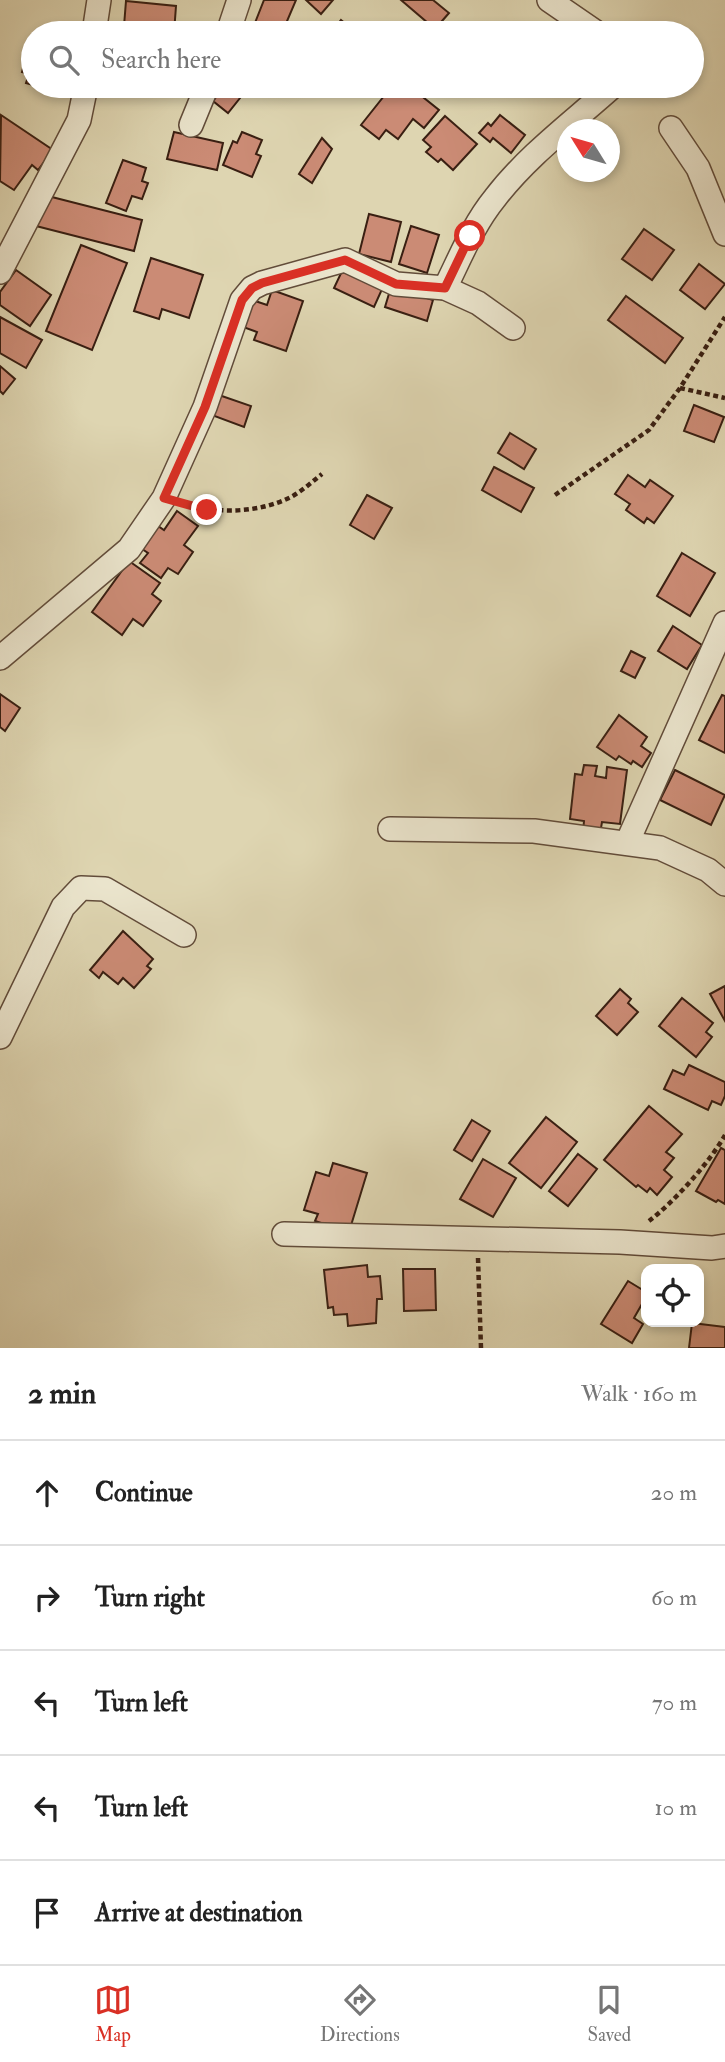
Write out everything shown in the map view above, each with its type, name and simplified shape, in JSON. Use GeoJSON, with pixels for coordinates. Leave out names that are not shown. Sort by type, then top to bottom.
{"type":"FeatureCollection","features":[{"type":"Feature","properties":{"kind":"street"},"geometry":{"type":"LineString","coordinates":[[96,21],[99,0]]}},
{"type":"Feature","properties":{"kind":"street"},"geometry":{"type":"LineString","coordinates":[[232,21],[239,0]]}},
{"type":"Feature","properties":{"kind":"street"},"geometry":{"type":"LineString","coordinates":[[550,0],[580,21]]}},
{"type":"Feature","properties":{"kind":"street"},"geometry":{"type":"LineString","coordinates":[[0,272],[79,120],[84,98]]}},
{"type":"Feature","properties":{"kind":"street"},"geometry":{"type":"LineString","coordinates":[[191,125],[202,98]]}},
{"type":"Feature","properties":{"kind":"street"},"geometry":{"type":"LineString","coordinates":[[445,288],[470,236],[494,198],[537,151],[599,98]]}},
{"type":"Feature","properties":{"kind":"street"},"geometry":{"type":"LineString","coordinates":[[671,128],[698,169],[725,234]]}},
{"type":"Feature","properties":{"kind":"street"},"geometry":{"type":"LineString","coordinates":[[0,657],[129,549],[164,498],[205,407],[242,300],[252,288],[345,260],[396,284],[445,288],[478,303],[513,328]]}},
{"type":"Feature","properties":{"kind":"street"},"geometry":{"type":"LineString","coordinates":[[627,843],[725,622]]}},
{"type":"Feature","properties":{"kind":"street"},"geometry":{"type":"LineString","coordinates":[[390,829],[534,831],[660,848],[691,860],[725,884]]}},
{"type":"Feature","properties":{"kind":"street"},"geometry":{"type":"LineString","coordinates":[[0,1037],[62,907],[80,888],[105,888],[184,935]]}},
{"type":"Feature","properties":{"kind":"street"},"geometry":{"type":"LineString","coordinates":[[284,1234],[620,1242],[712,1248],[725,1246]]}},
{"type":"Feature","properties":{"kind":"path"},"geometry":{"type":"LineString","coordinates":[[555,495],[649,430],[680,388],[725,317]]}},
{"type":"Feature","properties":{"kind":"path"},"geometry":{"type":"LineString","coordinates":[[680,388],[725,398]]}},
{"type":"Feature","properties":{"kind":"path"},"geometry":{"type":"LineString","coordinates":[[164,498],[207,510],[262,508],[292,496],[322,474]]}},
{"type":"Feature","properties":{"kind":"path"},"geometry":{"type":"LineString","coordinates":[[620,1242],[663,1210],[725,1135]]}},
{"type":"Feature","properties":{"kind":"path"},"geometry":{"type":"LineString","coordinates":[[478,1240],[481,1348]]}},
{"type":"Feature","properties":{"kind":"building"},"geometry":{"type":"Polygon","coordinates":[[[264,0],[296,0],[287,21],[256,21],[264,0]]]}},
{"type":"Feature","properties":{"kind":"building"},"geometry":{"type":"Polygon","coordinates":[[[306,0],[333,0],[321,14],[306,0]]]}},
{"type":"Feature","properties":{"kind":"building"},"geometry":{"type":"Polygon","coordinates":[[[401,0],[433,0],[449,13],[442,21],[426,21],[401,0]]]}},
{"type":"Feature","properties":{"kind":"building"},"geometry":{"type":"Polygon","coordinates":[[[126,1],[176,6],[175,21],[124,21],[126,1]]]}},
{"type":"Feature","properties":{"kind":"building"},"geometry":{"type":"Polygon","coordinates":[[[215,98],[240,98],[228,113],[213,101],[215,98]]]}},
{"type":"Feature","properties":{"kind":"building"},"geometry":{"type":"Polygon","coordinates":[[[382,98],[424,98],[439,110],[424,128],[413,119],[398,139],[386,130],[379,139],[361,125],[382,98]]]}},
{"type":"Feature","properties":{"kind":"building"},"geometry":{"type":"Polygon","coordinates":[[[1,115],[53,150],[38,170],[32,165],[14,190],[0,181],[1,115]]]}},
{"type":"Feature","properties":{"kind":"building"},"geometry":{"type":"Polygon","coordinates":[[[500,115],[525,135],[511,153],[493,138],[490,142],[479,133],[488,123],[491,126],[500,115]]]}},
{"type":"Feature","properties":{"kind":"building"},"geometry":{"type":"Polygon","coordinates":[[[445,116],[477,144],[453,170],[441,159],[438,162],[426,152],[431,147],[423,140],[445,116]]]}},
{"type":"Feature","properties":{"kind":"building"},"geometry":{"type":"Polygon","coordinates":[[[174,132],[223,143],[217,170],[167,159],[174,132]]]}},
{"type":"Feature","properties":{"kind":"building"},"geometry":{"type":"Polygon","coordinates":[[[242,132],[262,140],[256,154],[261,156],[252,177],[223,165],[233,141],[237,143],[242,132]]]}},
{"type":"Feature","properties":{"kind":"building"},"geometry":{"type":"Polygon","coordinates":[[[322,138],[332,149],[312,183],[299,174],[322,138]]]}},
{"type":"Feature","properties":{"kind":"building"},"geometry":{"type":"Polygon","coordinates":[[[123,160],[146,168],[142,181],[148,183],[142,199],[132,196],[126,211],[106,203],[123,160]]]}},
{"type":"Feature","properties":{"kind":"building"},"geometry":{"type":"Polygon","coordinates":[[[44,195],[142,220],[134,251],[36,226],[44,195]]]}},
{"type":"Feature","properties":{"kind":"building"},"geometry":{"type":"Polygon","coordinates":[[[369,214],[401,222],[391,262],[359,254],[369,214]]]}},
{"type":"Feature","properties":{"kind":"building"},"geometry":{"type":"Polygon","coordinates":[[[411,226],[439,235],[427,273],[399,264],[411,226]]]}},
{"type":"Feature","properties":{"kind":"building"},"geometry":{"type":"Polygon","coordinates":[[[644,229],[674,250],[652,280],[622,259],[644,229]]]}},
{"type":"Feature","properties":{"kind":"building"},"geometry":{"type":"Polygon","coordinates":[[[81,245],[127,263],[92,350],[46,331],[81,245]]]}},
{"type":"Feature","properties":{"kind":"building"},"geometry":{"type":"Polygon","coordinates":[[[151,258],[203,275],[189,318],[162,309],[159,319],[134,311],[151,258]]]}},
{"type":"Feature","properties":{"kind":"building"},"geometry":{"type":"Polygon","coordinates":[[[699,264],[725,284],[705,309],[680,290],[699,264]]]}},
{"type":"Feature","properties":{"kind":"building"},"geometry":{"type":"Polygon","coordinates":[[[343,269],[383,287],[374,307],[334,288],[343,269]]]}},
{"type":"Feature","properties":{"kind":"building"},"geometry":{"type":"Polygon","coordinates":[[[16,270],[51,295],[30,326],[0,305],[0,292],[16,270]]]}},
{"type":"Feature","properties":{"kind":"building"},"geometry":{"type":"Polygon","coordinates":[[[391,287],[433,300],[427,321],[385,307],[391,287]]]}},
{"type":"Feature","properties":{"kind":"building"},"geometry":{"type":"Polygon","coordinates":[[[272,290],[303,301],[286,351],[254,340],[257,332],[243,327],[252,300],[267,305],[272,290]]]}},
{"type":"Feature","properties":{"kind":"building"},"geometry":{"type":"Polygon","coordinates":[[[626,296],[683,338],[665,363],[608,320],[626,296]]]}},
{"type":"Feature","properties":{"kind":"building"},"geometry":{"type":"Polygon","coordinates":[[[0,317],[42,340],[26,368],[0,353],[0,317]]]}},
{"type":"Feature","properties":{"kind":"building"},"geometry":{"type":"Polygon","coordinates":[[[0,366],[15,379],[3,394],[0,391],[0,366]]]}},
{"type":"Feature","properties":{"kind":"building"},"geometry":{"type":"Polygon","coordinates":[[[216,394],[251,406],[244,427],[209,414],[216,394]]]}},
{"type":"Feature","properties":{"kind":"building"},"geometry":{"type":"Polygon","coordinates":[[[694,405],[724,417],[714,442],[684,431],[694,405]]]}},
{"type":"Feature","properties":{"kind":"building"},"geometry":{"type":"Polygon","coordinates":[[[510,433],[536,449],[524,469],[498,453],[510,433]]]}},
{"type":"Feature","properties":{"kind":"building"},"geometry":{"type":"Polygon","coordinates":[[[494,467],[534,488],[521,512],[482,490],[494,467]]]}},
{"type":"Feature","properties":{"kind":"building"},"geometry":{"type":"Polygon","coordinates":[[[628,475],[645,487],[650,480],[673,496],[654,523],[647,518],[644,523],[626,510],[630,504],[615,494],[628,475]]]}},
{"type":"Feature","properties":{"kind":"building"},"geometry":{"type":"Polygon","coordinates":[[[367,495],[392,508],[374,539],[350,525],[367,495]]]}},
{"type":"Feature","properties":{"kind":"building"},"geometry":{"type":"Polygon","coordinates":[[[177,511],[198,526],[184,545],[193,552],[178,574],[168,568],[161,578],[140,563],[148,553],[136,545],[152,522],[164,530],[177,511]]]}},
{"type":"Feature","properties":{"kind":"building"},"geometry":{"type":"Polygon","coordinates":[[[682,553],[715,573],[690,616],[657,596],[682,553]]]}},
{"type":"Feature","properties":{"kind":"building"},"geometry":{"type":"Polygon","coordinates":[[[129,561],[160,583],[152,594],[161,601],[143,626],[133,619],[122,635],[92,612],[129,561]]]}},
{"type":"Feature","properties":{"kind":"building"},"geometry":{"type":"Polygon","coordinates":[[[673,626],[702,645],[687,669],[658,651],[673,626]]]}},
{"type":"Feature","properties":{"kind":"building"},"geometry":{"type":"Polygon","coordinates":[[[631,651],[645,658],[635,678],[621,671],[631,651]]]}},
{"type":"Feature","properties":{"kind":"building"},"geometry":{"type":"Polygon","coordinates":[[[0,694],[20,708],[5,731],[0,727],[0,694]]]}},
{"type":"Feature","properties":{"kind":"building"},"geometry":{"type":"Polygon","coordinates":[[[722,695],[725,696],[725,753],[699,740],[722,695]]]}},
{"type":"Feature","properties":{"kind":"building"},"geometry":{"type":"Polygon","coordinates":[[[619,715],[647,737],[641,746],[651,753],[642,767],[619,756],[616,760],[597,747],[619,715]]]}},
{"type":"Feature","properties":{"kind":"building"},"geometry":{"type":"Polygon","coordinates":[[[584,765],[597,766],[595,776],[606,778],[607,767],[627,770],[620,824],[602,822],[600,834],[583,832],[584,821],[570,819],[575,774],[582,775],[584,765]]]}},
{"type":"Feature","properties":{"kind":"building"},"geometry":{"type":"Polygon","coordinates":[[[675,770],[725,795],[711,825],[660,800],[675,770]]]}},
{"type":"Feature","properties":{"kind":"building"},"geometry":{"type":"Polygon","coordinates":[[[123,931],[153,959],[147,966],[151,969],[134,988],[123,978],[118,984],[103,972],[99,978],[90,970],[123,931]]]}},
{"type":"Feature","properties":{"kind":"building"},"geometry":{"type":"Polygon","coordinates":[[[725,986],[725,1021],[710,994],[725,986]]]}},
{"type":"Feature","properties":{"kind":"building"},"geometry":{"type":"Polygon","coordinates":[[[620,989],[631,999],[628,1003],[638,1012],[617,1035],[596,1016],[620,989]]]}},
{"type":"Feature","properties":{"kind":"building"},"geometry":{"type":"Polygon","coordinates":[[[682,998],[713,1023],[706,1032],[712,1037],[696,1057],[659,1026],[682,998]]]}},
{"type":"Feature","properties":{"kind":"building"},"geometry":{"type":"Polygon","coordinates":[[[689,1065],[725,1082],[725,1096],[721,1105],[712,1101],[708,1110],[664,1089],[673,1070],[684,1075],[689,1065]]]}},
{"type":"Feature","properties":{"kind":"building"},"geometry":{"type":"Polygon","coordinates":[[[649,1106],[682,1134],[666,1152],[674,1158],[664,1170],[672,1177],[657,1195],[650,1188],[647,1192],[638,1185],[636,1187],[604,1160],[649,1106]]]}},
{"type":"Feature","properties":{"kind":"building"},"geometry":{"type":"Polygon","coordinates":[[[546,1117],[577,1142],[541,1188],[509,1163],[546,1117]]]}},
{"type":"Feature","properties":{"kind":"building"},"geometry":{"type":"Polygon","coordinates":[[[472,1120],[490,1131],[472,1161],[454,1150],[472,1120]]]}},
{"type":"Feature","properties":{"kind":"building"},"geometry":{"type":"Polygon","coordinates":[[[721,1148],[725,1150],[725,1204],[696,1191],[721,1148]]]}},
{"type":"Feature","properties":{"kind":"building"},"geometry":{"type":"Polygon","coordinates":[[[578,1154],[597,1169],[568,1206],[549,1191],[578,1154]]]}},
{"type":"Feature","properties":{"kind":"building"},"geometry":{"type":"Polygon","coordinates":[[[483,1159],[516,1178],[493,1217],[460,1199],[483,1159]]]}},
{"type":"Feature","properties":{"kind":"building"},"geometry":{"type":"Polygon","coordinates":[[[333,1163],[367,1173],[349,1232],[315,1221],[318,1214],[304,1210],[316,1172],[329,1176],[333,1163]]]}},
{"type":"Feature","properties":{"kind":"building"},"geometry":{"type":"Polygon","coordinates":[[[367,1265],[368,1277],[380,1276],[382,1299],[377,1299],[376,1323],[348,1326],[347,1314],[334,1315],[333,1307],[328,1308],[324,1270],[367,1265]]]}},
{"type":"Feature","properties":{"kind":"building"},"geometry":{"type":"Polygon","coordinates":[[[403,1269],[435,1269],[436,1310],[404,1311],[403,1269]]]}},
{"type":"Feature","properties":{"kind":"building"},"geometry":{"type":"Polygon","coordinates":[[[628,1281],[641,1289],[641,1306],[634,1318],[641,1323],[641,1327],[632,1343],[601,1324],[628,1281]]]}},
{"type":"Feature","properties":{"kind":"building"},"geometry":{"type":"Polygon","coordinates":[[[704,1324],[725,1327],[725,1348],[689,1348],[692,1327],[704,1327],[704,1324]]]}},
{"type":"Feature","properties":{"kind":"route"},"geometry":{"type":"LineString","coordinates":[[207,510],[164,498],[205,407],[242,300],[252,288],[345,260],[396,284],[445,288],[470,236]]}}]}
